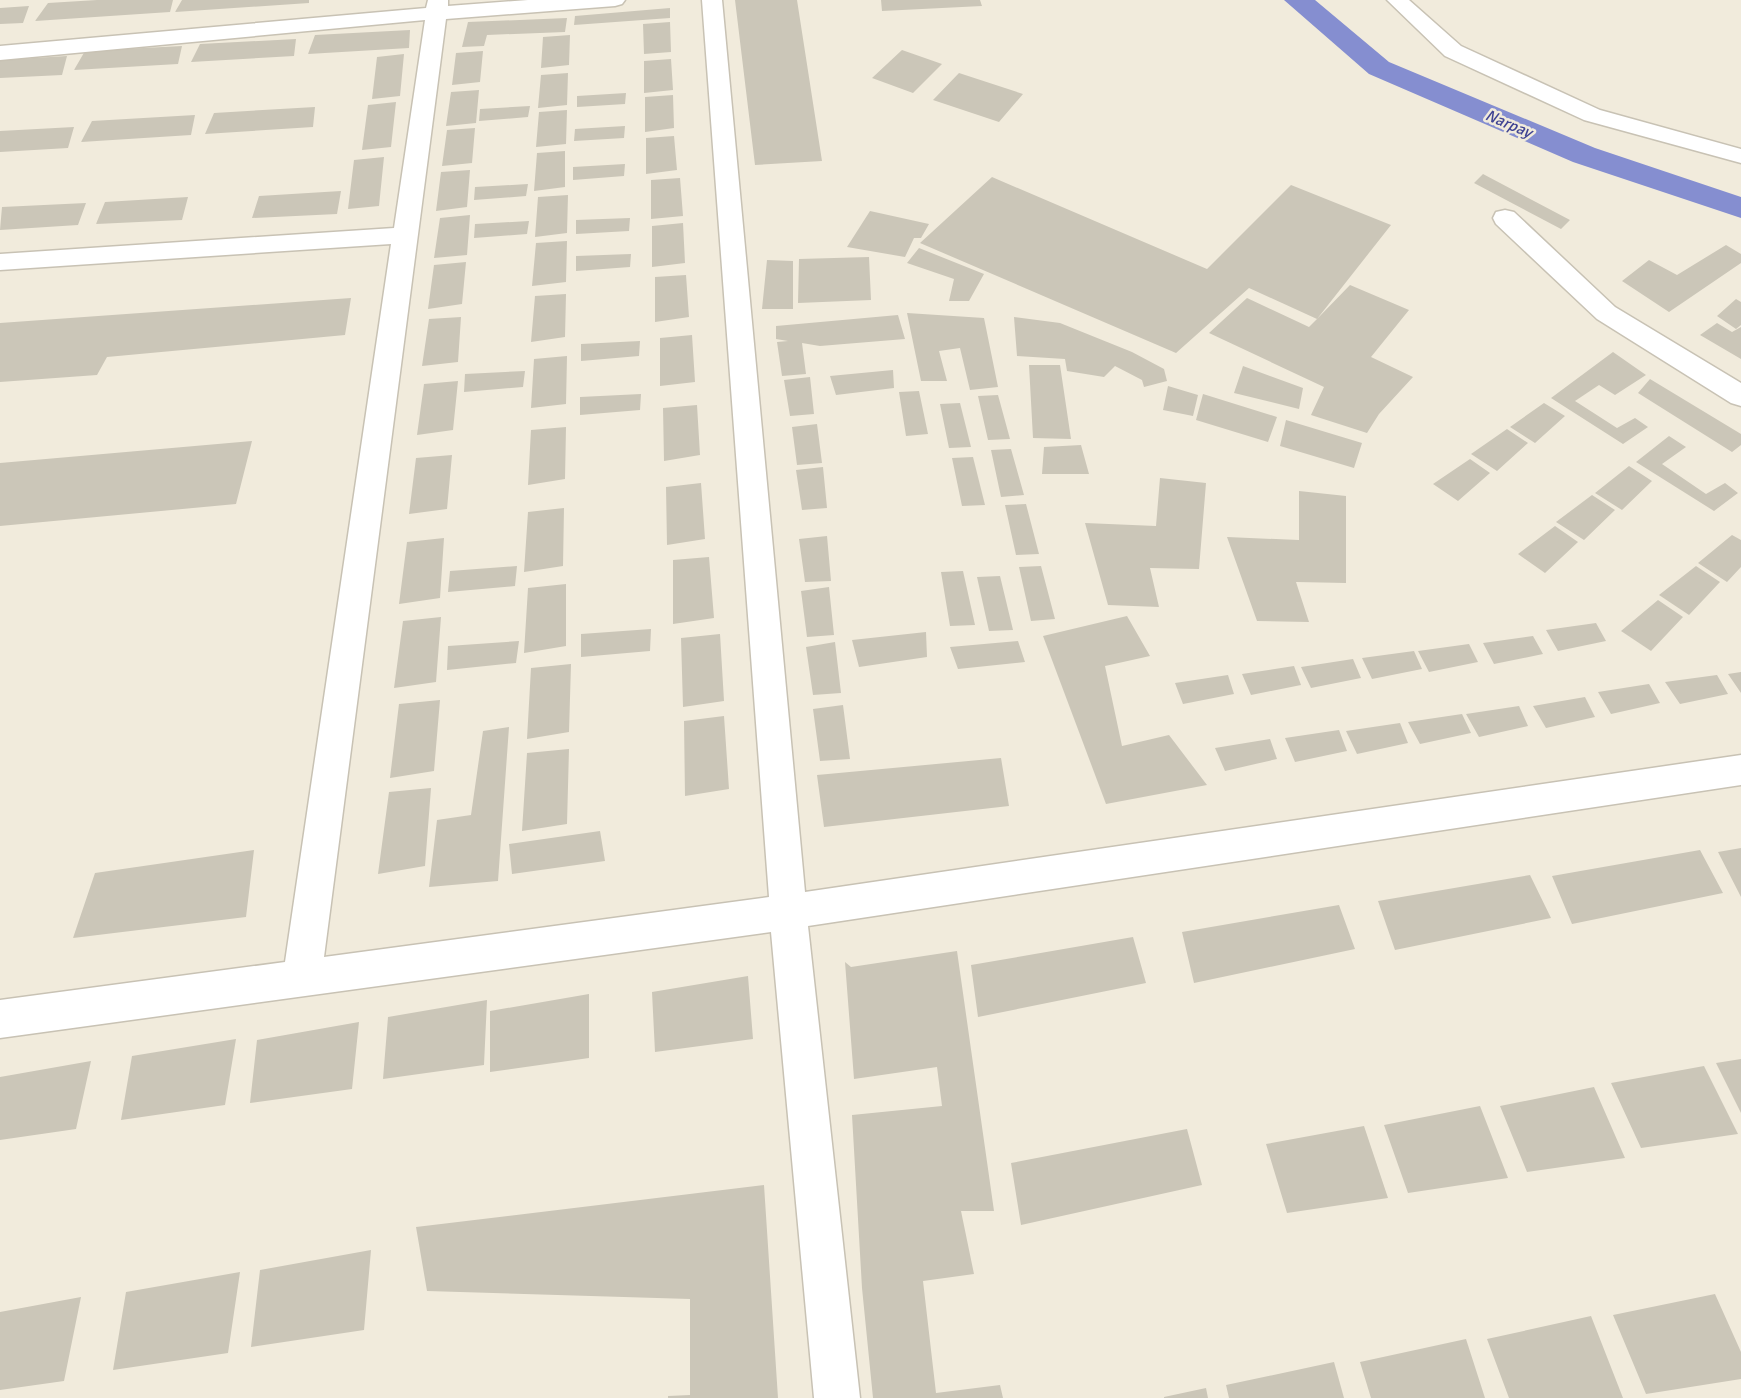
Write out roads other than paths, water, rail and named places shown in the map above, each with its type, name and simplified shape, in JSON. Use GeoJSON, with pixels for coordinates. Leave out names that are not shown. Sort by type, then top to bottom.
{"type":"FeatureCollection","features":[{"type":"Feature","properties":{"kind":"street"},"geometry":{"type":"LineString","coordinates":[[0,53],[437,7],[615,0]]}},
{"type":"Feature","properties":{"kind":"street"},"geometry":{"type":"LineString","coordinates":[[712,0],[788,912],[837,1398]]}},
{"type":"Feature","properties":{"kind":"street"},"geometry":{"type":"LineString","coordinates":[[1398,0],[1453,51],[1592,115],[1741,156]]}},
{"type":"Feature","properties":{"kind":"street"},"geometry":{"type":"LineString","coordinates":[[302,978],[437,7]]}},
{"type":"Feature","properties":{"kind":"street"},"geometry":{"type":"LineString","coordinates":[[1505,218],[1606,313],[1741,396]]}},
{"type":"Feature","properties":{"kind":"street"},"geometry":{"type":"LineString","coordinates":[[0,262],[405,235]]}},
{"type":"Feature","properties":{"kind":"street"},"geometry":{"type":"LineString","coordinates":[[0,1019],[788,912],[1741,770]]}},
{"type":"Feature","properties":{"kind":"waterway","name":"Narpay"},"geometry":{"type":"LineString","coordinates":[[1298,0],[1379,68],[1584,155],[1741,208]]}}]}
